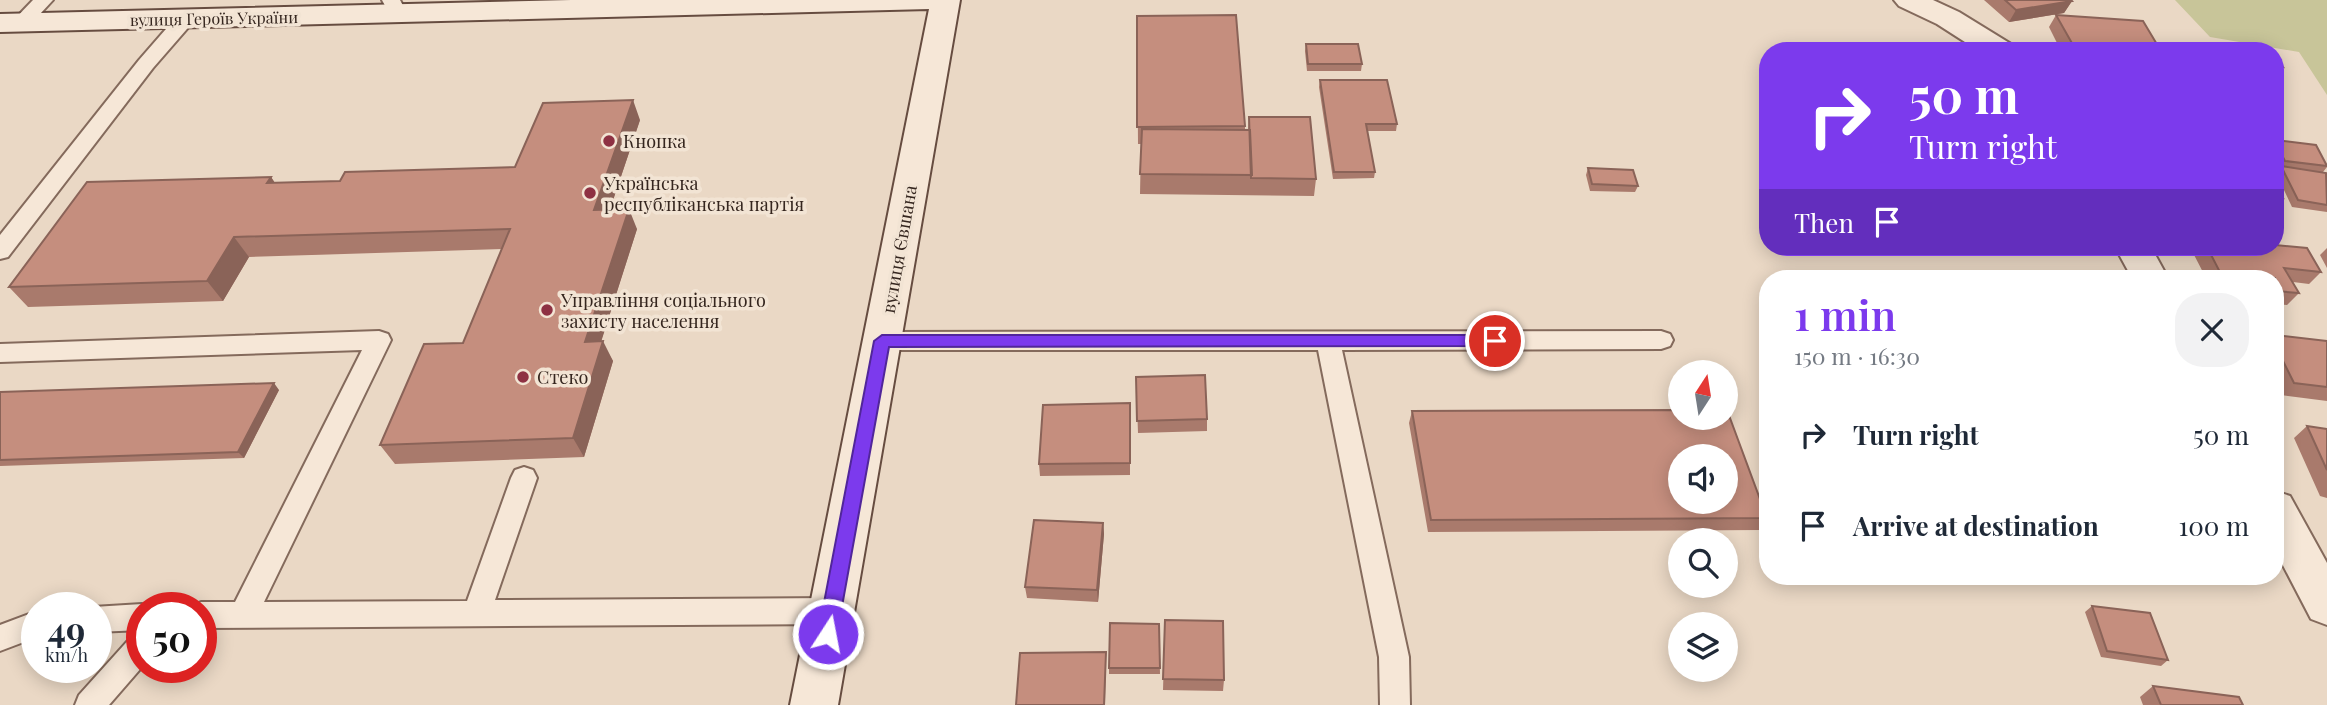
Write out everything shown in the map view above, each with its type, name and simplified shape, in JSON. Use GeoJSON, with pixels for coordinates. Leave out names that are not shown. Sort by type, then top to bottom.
{"type":"FeatureCollection","features":[{"type":"Feature","properties":{"kind":"main road","name":"вулиця Героїв України"},"geometry":{"type":"LineString","coordinates":[[11,23],[186,19],[395,7],[931,0]]}},
{"type":"Feature","properties":{"kind":"main road","name":"вулиця Євшана"},"geometry":{"type":"LineString","coordinates":[[814,705],[944,0]]}},
{"type":"Feature","properties":{"kind":"main road"},"geometry":{"type":"LineString","coordinates":[[1909,0],[1948,18],[1986,42]]}},
{"type":"Feature","properties":{"kind":"main road"},"geometry":{"type":"LineString","coordinates":[[2284,526],[2327,605]]}},
{"type":"Feature","properties":{"kind":"lane"},"geometry":{"type":"LineString","coordinates":[[11,23],[44,0]]}},
{"type":"Feature","properties":{"kind":"lane"},"geometry":{"type":"LineString","coordinates":[[0,251],[146,64],[186,19]]}},
{"type":"Feature","properties":{"kind":"lane"},"geometry":{"type":"LineString","coordinates":[[0,353],[379,340],[244,614]]}},
{"type":"Feature","properties":{"kind":"lane"},"geometry":{"type":"LineString","coordinates":[[882,341],[1661,340]]}},
{"type":"Feature","properties":{"kind":"lane"},"geometry":{"type":"LineString","coordinates":[[1328,341],[1394,657],[1395,705]]}},
{"type":"Feature","properties":{"kind":"lane"},"geometry":{"type":"LineString","coordinates":[[477,612],[524,478]]}},
{"type":"Feature","properties":{"kind":"lane"},"geometry":{"type":"LineString","coordinates":[[217,615],[832,611]]}},
{"type":"Feature","properties":{"kind":"lane"},"geometry":{"type":"LineString","coordinates":[[0,638],[21,630]]}},
{"type":"Feature","properties":{"kind":"lane"},"geometry":{"type":"LineString","coordinates":[[90,705],[126,663]]}},
{"type":"Feature","properties":{"kind":"shaded area"},"geometry":{"type":"Polygon","coordinates":[[[2175,0],[2327,0],[2327,95],[2299,52],[2284,49],[2284,42],[2240,42],[2210,37],[2175,0]]]}},
{"type":"Feature","properties":{"kind":"building"},"geometry":{"type":"Polygon","coordinates":[[[2005,0],[2071,0],[2072,1],[2016,10],[2005,0]]]}},
{"type":"Feature","properties":{"kind":"building"},"geometry":{"type":"Polygon","coordinates":[[[1236,15],[1245,126],[1137,127],[1137,16],[1236,15]]]}},
{"type":"Feature","properties":{"kind":"building"},"geometry":{"type":"Polygon","coordinates":[[[2056,15],[2143,21],[2156,42],[2071,42],[2056,15]]]}},
{"type":"Feature","properties":{"kind":"building"},"geometry":{"type":"Polygon","coordinates":[[[1306,44],[1358,44],[1362,64],[1308,64],[1306,44]]]}},
{"type":"Feature","properties":{"kind":"building"},"geometry":{"type":"Polygon","coordinates":[[[1320,80],[1387,80],[1397,124],[1366,124],[1375,172],[1334,172],[1320,80]]]}},
{"type":"Feature","properties":{"kind":"building"},"geometry":{"type":"Polygon","coordinates":[[[633,100],[594,210],[629,209],[585,342],[603,341],[573,438],[380,445],[424,344],[463,343],[510,229],[234,237],[207,281],[9,287],[87,182],[271,177],[267,183],[340,181],[345,172],[515,167],[543,103],[633,100]]]}},
{"type":"Feature","properties":{"kind":"building"},"geometry":{"type":"Polygon","coordinates":[[[1249,117],[1310,117],[1316,179],[1251,178],[1249,117]]]}},
{"type":"Feature","properties":{"kind":"building"},"geometry":{"type":"Polygon","coordinates":[[[1142,129],[1250,130],[1252,175],[1140,174],[1142,129]]]}},
{"type":"Feature","properties":{"kind":"building"},"geometry":{"type":"Polygon","coordinates":[[[2284,141],[2316,145],[2327,166],[2285,161],[2284,141]]]}},
{"type":"Feature","properties":{"kind":"building"},"geometry":{"type":"Polygon","coordinates":[[[2284,166],[2326,173],[2327,205],[2298,200],[2284,172],[2284,166]]]}},
{"type":"Feature","properties":{"kind":"building"},"geometry":{"type":"Polygon","coordinates":[[[1588,168],[1633,170],[1638,186],[1592,184],[1588,168]]]}},
{"type":"Feature","properties":{"kind":"building"},"geometry":{"type":"Polygon","coordinates":[[[2284,246],[2307,248],[2321,272],[2284,268],[2299,293],[2284,292],[2284,270],[2219,270],[2212,256],[2284,256],[2284,246]]]}},
{"type":"Feature","properties":{"kind":"building"},"geometry":{"type":"Polygon","coordinates":[[[2284,336],[2327,341],[2327,387],[2294,383],[2284,363],[2284,336]]]}},
{"type":"Feature","properties":{"kind":"building"},"geometry":{"type":"Polygon","coordinates":[[[1205,375],[1207,419],[1137,421],[1136,377],[1205,375]]]}},
{"type":"Feature","properties":{"kind":"building"},"geometry":{"type":"Polygon","coordinates":[[[274,383],[238,452],[0,460],[0,392],[274,383]]]}},
{"type":"Feature","properties":{"kind":"building"},"geometry":{"type":"Polygon","coordinates":[[[1130,403],[1130,463],[1039,464],[1043,405],[1130,403]]]}},
{"type":"Feature","properties":{"kind":"building"},"geometry":{"type":"Polygon","coordinates":[[[1668,410],[1668,430],[1734,430],[1759,496],[1759,518],[1431,520],[1412,411],[1668,410]]]}},
{"type":"Feature","properties":{"kind":"building"},"geometry":{"type":"Polygon","coordinates":[[[2307,426],[2327,429],[2327,470],[2307,426]]]}},
{"type":"Feature","properties":{"kind":"building"},"geometry":{"type":"Polygon","coordinates":[[[1034,520],[1103,523],[1097,590],[1025,587],[1034,520]]]}},
{"type":"Feature","properties":{"kind":"building"},"geometry":{"type":"Polygon","coordinates":[[[2092,606],[2150,613],[2168,660],[2107,651],[2092,606]]]}},
{"type":"Feature","properties":{"kind":"building"},"geometry":{"type":"Polygon","coordinates":[[[1165,620],[1223,621],[1224,680],[1163,679],[1165,620]]]}},
{"type":"Feature","properties":{"kind":"building"},"geometry":{"type":"Polygon","coordinates":[[[1110,623],[1159,624],[1160,668],[1109,668],[1110,623]]]}},
{"type":"Feature","properties":{"kind":"building"},"geometry":{"type":"Polygon","coordinates":[[[1106,652],[1104,705],[1016,705],[1020,653],[1106,652]]]}},
{"type":"Feature","properties":{"kind":"building"},"geometry":{"type":"Polygon","coordinates":[[[2153,686],[2239,697],[2243,705],[2161,705],[2153,686]]]}},
{"type":"Feature","properties":{"kind":"place","name":"Кнопка"},"geometry":{"type":"Point","coordinates":[609,141]}},
{"type":"Feature","properties":{"kind":"place","name":"Українська республіканська партія"},"geometry":{"type":"Point","coordinates":[590,193]}},
{"type":"Feature","properties":{"kind":"place","name":"Управління соціального захисту населення"},"geometry":{"type":"Point","coordinates":[547,310]}},
{"type":"Feature","properties":{"kind":"place","name":"Стеко"},"geometry":{"type":"Point","coordinates":[523,377]}},
{"type":"Feature","properties":{"kind":"route"},"geometry":{"type":"LineString","coordinates":[[828,634],[882,341],[1495,341]]}}]}
